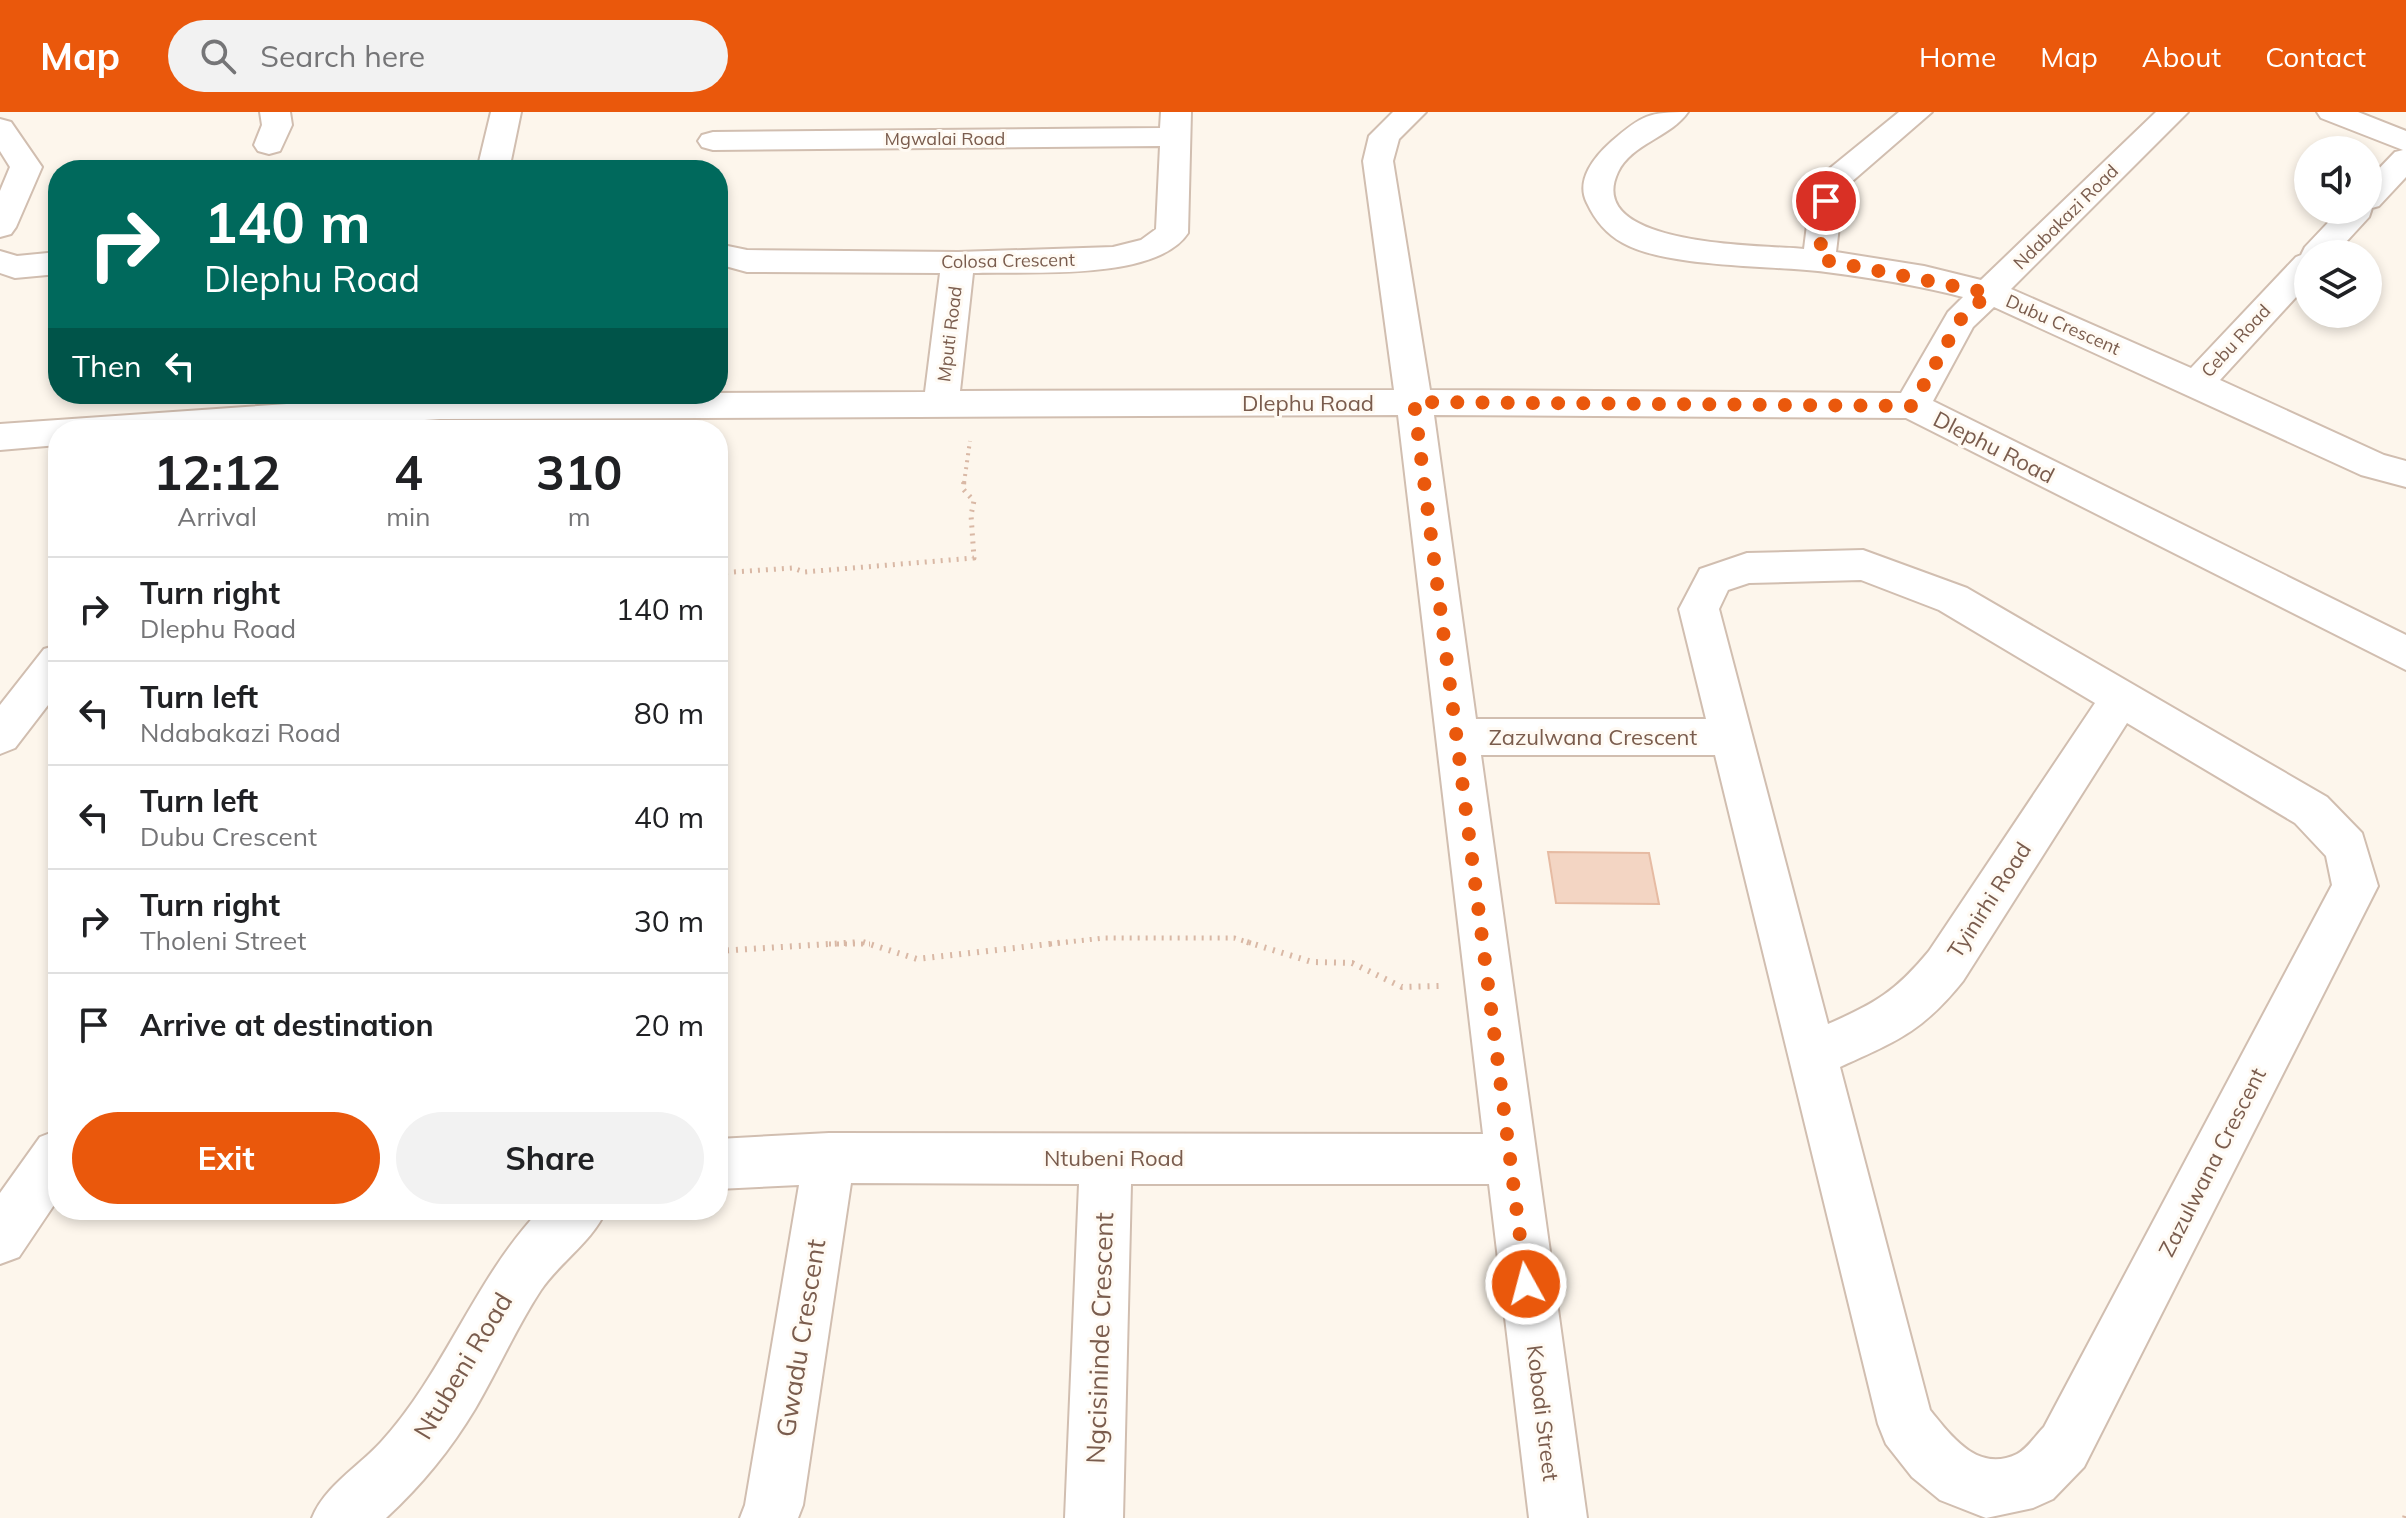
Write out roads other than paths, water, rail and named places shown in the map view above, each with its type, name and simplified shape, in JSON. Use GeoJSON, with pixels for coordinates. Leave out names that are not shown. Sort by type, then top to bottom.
{"type":"FeatureCollection","features":[{"type":"Feature","properties":{"kind":"street"},"geometry":{"type":"LineString","coordinates":[[0,227],[26,167],[0,125],[28,112]]}},
{"type":"Feature","properties":{"kind":"street"},"geometry":{"type":"LineString","coordinates":[[269,145],[277,125],[275,112]]}},
{"type":"Feature","properties":{"kind":"street"},"geometry":{"type":"LineString","coordinates":[[495,160],[506,112]]}},
{"type":"Feature","properties":{"kind":"street","name":"Kobodi Street"},"geometry":{"type":"LineString","coordinates":[[1411,112],[1384,136],[1378,161],[1414,402],[1558,1518]]}},
{"type":"Feature","properties":{"kind":"street","name":"Dubu Crescent"},"geometry":{"type":"LineString","coordinates":[[1673,112],[1608,159],[1600,177],[1599,196],[1608,212],[1632,235],[1650,244],[1678,249],[1819,259],[1989,293],[2197,383],[2374,466],[2406,474]]}},
{"type":"Feature","properties":{"kind":"street"},"geometry":{"type":"LineString","coordinates":[[1819,259],[1826,201],[1835,180],[1917,112]]}},
{"type":"Feature","properties":{"kind":"street","name":"Ndabakazi Road"},"geometry":{"type":"LineString","coordinates":[[1912,406],[1960,320],[2173,112]]}},
{"type":"Feature","properties":{"kind":"street"},"geometry":{"type":"LineString","coordinates":[[2332,112],[2406,142]]}},
{"type":"Feature","properties":{"kind":"street","name":"Mgwalai Road"},"geometry":{"type":"LineString","coordinates":[[713,141],[1176,125]]}},
{"type":"Feature","properties":{"kind":"street","name":"Colosa Crescent"},"geometry":{"type":"LineString","coordinates":[[728,256],[747,261],[958,263],[1114,258],[1153,247],[1172,233],[1176,125]]}},
{"type":"Feature","properties":{"kind":"street"},"geometry":{"type":"LineString","coordinates":[[2382,184],[2406,159]]}},
{"type":"Feature","properties":{"kind":"street"},"geometry":{"type":"LineString","coordinates":[[2330,240],[2345,224]]}},
{"type":"Feature","properties":{"kind":"street"},"geometry":{"type":"LineString","coordinates":[[0,262],[15,267],[48,264]]}},
{"type":"Feature","properties":{"kind":"street","name":"Mputi Road"},"geometry":{"type":"LineString","coordinates":[[958,263],[958,404]]}},
{"type":"Feature","properties":{"kind":"street","name":"Cebu Road"},"geometry":{"type":"LineString","coordinates":[[2197,383],[2294,279]]}},
{"type":"Feature","properties":{"kind":"street","name":"Dlephu Road"},"geometry":{"type":"LineString","coordinates":[[264,420],[438,410],[958,404],[1414,402],[1912,406],[2406,654]]}},
{"type":"Feature","properties":{"kind":"street"},"geometry":{"type":"LineString","coordinates":[[0,437],[48,433]]}},
{"type":"Feature","properties":{"kind":"street","name":"Zazulwana Crescent"},"geometry":{"type":"LineString","coordinates":[[1863,565],[1953,599],[2122,696],[2311,810],[2346,847],[2355,886],[2064,1447],[2033,1479],[1986,1489],[1960,1480],[1932,1457],[1906,1424],[1731,737],[1699,609],[1714,580],[1747,568],[1863,565]]}},
{"type":"Feature","properties":{"kind":"street"},"geometry":{"type":"LineString","coordinates":[[0,736],[48,674]]}},
{"type":"Feature","properties":{"kind":"street","name":"Tyinirhi Road"},"geometry":{"type":"LineString","coordinates":[[1812,1055],[1888,1021],[1920,998],[1946,966],[2122,696]]}},
{"type":"Feature","properties":{"kind":"street","name":"Zazulwana Crescent"},"geometry":{"type":"LineString","coordinates":[[1456,737],[1731,737]]}},
{"type":"Feature","properties":{"kind":"street","name":"Ntubeni Road"},"geometry":{"type":"LineString","coordinates":[[728,1163],[829,1158],[1510,1159]]}},
{"type":"Feature","properties":{"kind":"street","name":"Gwadu Crescent"},"geometry":{"type":"LineString","coordinates":[[769,1518],[774,1505],[829,1158]]}},
{"type":"Feature","properties":{"kind":"street","name":"Ngcisininde Crescent"},"geometry":{"type":"LineString","coordinates":[[1094,1518],[1106,1158]]}},
{"type":"Feature","properties":{"kind":"street"},"geometry":{"type":"LineString","coordinates":[[0,1238],[48,1169]]}},
{"type":"Feature","properties":{"kind":"street","name":"Ntubeni Road"},"geometry":{"type":"LineString","coordinates":[[341,1518],[363,1501],[421,1440],[455,1389],[531,1256],[567,1220]]}}]}
